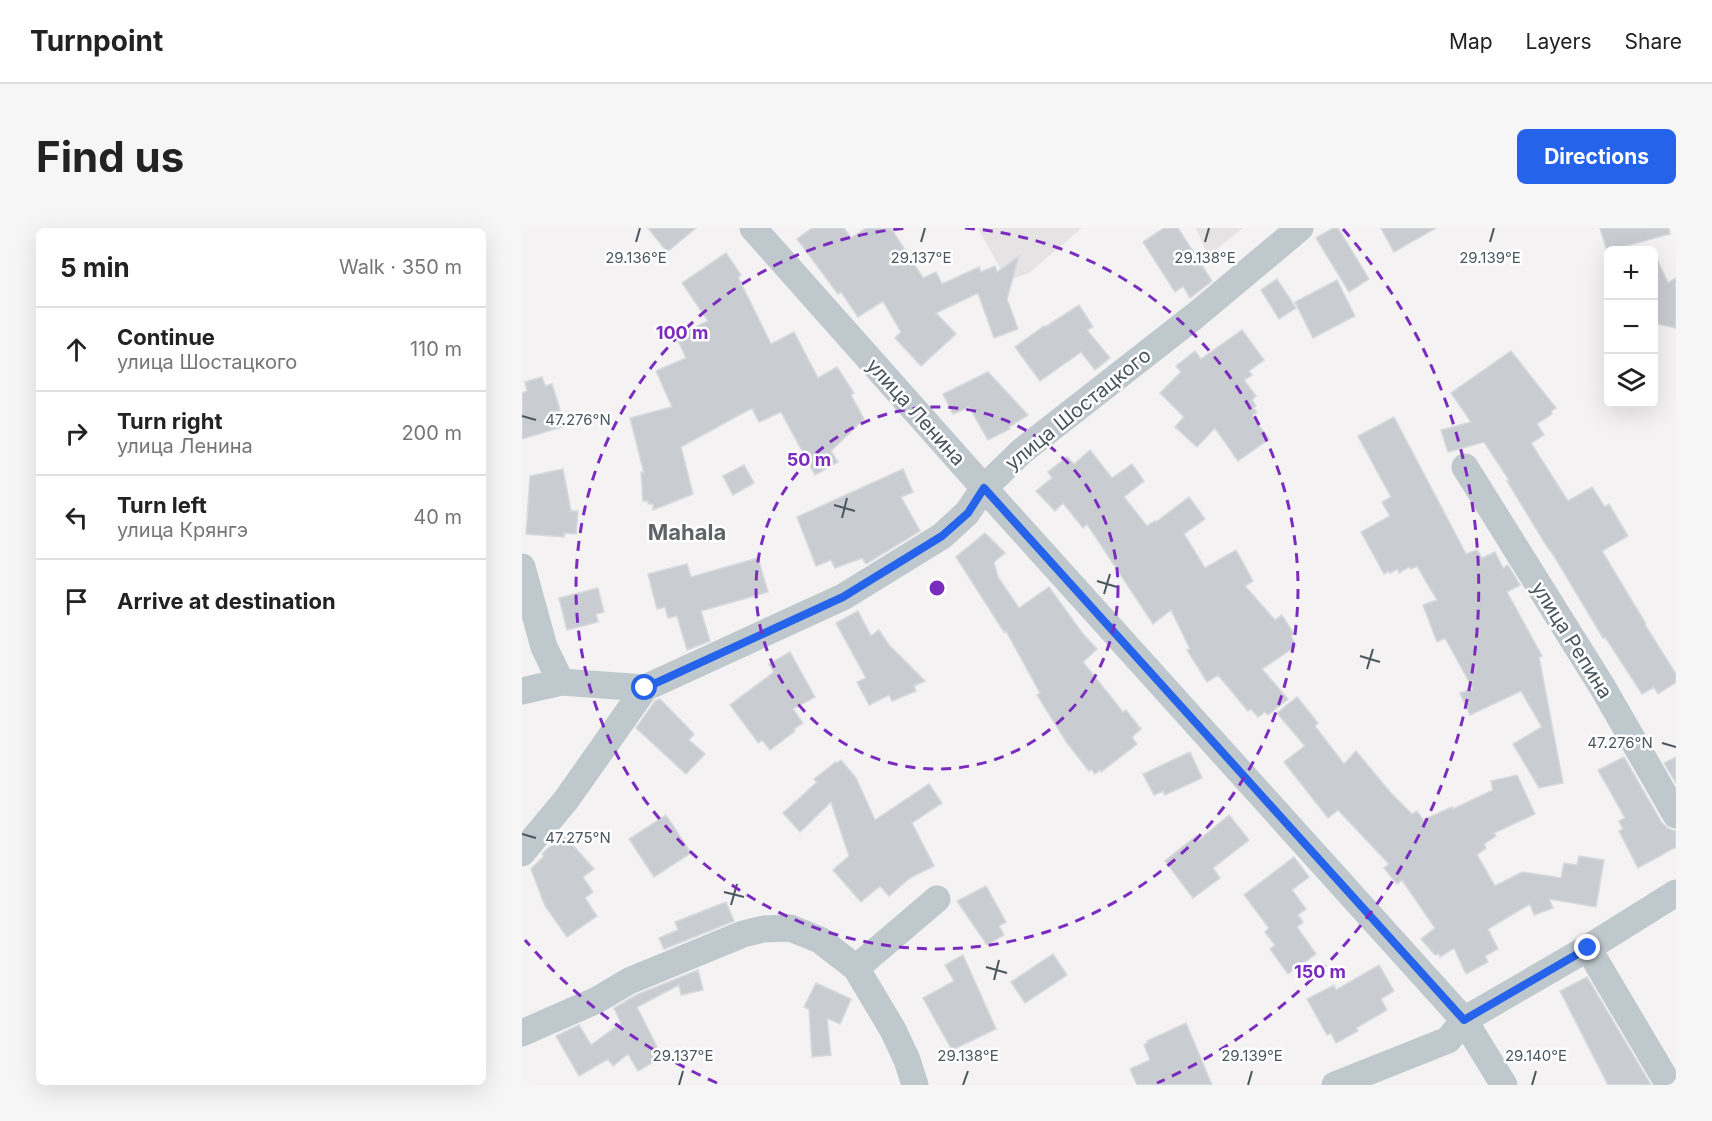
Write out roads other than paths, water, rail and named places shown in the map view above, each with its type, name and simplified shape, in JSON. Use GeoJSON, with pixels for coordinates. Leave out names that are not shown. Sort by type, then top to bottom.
{"type":"FeatureCollection","features":[{"type":"Feature","properties":{"kind":"street","name":"улица Ленина"},"geometry":{"type":"LineString","coordinates":[[753,228],[1464,1020],[1504,1085]]}},
{"type":"Feature","properties":{"kind":"street","name":"улица Шостацкого"},"geometry":{"type":"LineString","coordinates":[[522,691],[561,682],[645,688],[843,597],[942,536],[968,513],[984,488],[1022,451],[1196,315],[1300,228]]}},
{"type":"Feature","properties":{"kind":"street","name":"улица Репина"},"geometry":{"type":"LineString","coordinates":[[1466,467],[1603,688],[1676,814]]}},
{"type":"Feature","properties":{"kind":"street"},"geometry":{"type":"LineString","coordinates":[[522,567],[544,647],[561,682]]}},
{"type":"Feature","properties":{"kind":"street"},"geometry":{"type":"LineString","coordinates":[[522,853],[566,800],[645,688]]}},
{"type":"Feature","properties":{"kind":"street"},"geometry":{"type":"LineString","coordinates":[[1335,1085],[1448,1040],[1464,1020],[1588,948],[1676,893]]}},
{"type":"Feature","properties":{"kind":"street"},"geometry":{"type":"LineString","coordinates":[[856,969],[937,899]]}},
{"type":"Feature","properties":{"kind":"street"},"geometry":{"type":"LineString","coordinates":[[522,1033],[597,1000],[629,981],[743,934],[763,929],[790,928],[820,940],[856,969],[893,1030],[907,1060],[915,1085]]}},
{"type":"Feature","properties":{"kind":"street"},"geometry":{"type":"LineString","coordinates":[[1588,948],[1669,1085]]}},
{"type":"Feature","properties":{"kind":"district","name":"Mahala"},"geometry":{"type":"Point","coordinates":[687,532]}}]}
